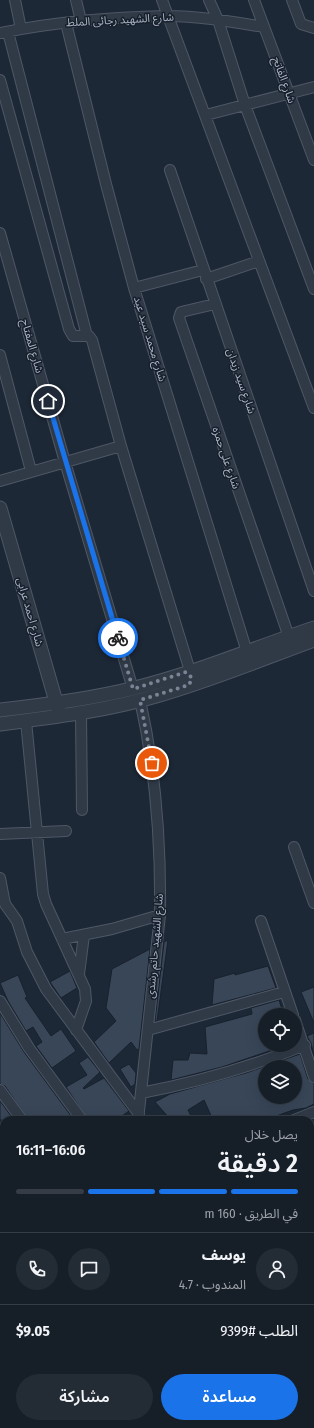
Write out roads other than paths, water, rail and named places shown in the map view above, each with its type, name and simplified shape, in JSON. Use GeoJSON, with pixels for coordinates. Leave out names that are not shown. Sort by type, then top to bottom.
{"type":"FeatureCollection","features":[{"type":"Feature","properties":{"kind":"street"},"geometry":{"type":"LineString","coordinates":[[14,0],[22,29]]}},
{"type":"Feature","properties":{"kind":"street"},"geometry":{"type":"LineString","coordinates":[[76,0],[81,21]]}},
{"type":"Feature","properties":{"kind":"street"},"geometry":{"type":"LineString","coordinates":[[162,0],[314,408]]}},
{"type":"Feature","properties":{"kind":"street"},"geometry":{"type":"LineString","coordinates":[[209,0],[218,20],[245,105],[314,289]]}},
{"type":"Feature","properties":{"kind":"street","name":"شارع الفاتح"},"geometry":{"type":"LineString","coordinates":[[254,0],[314,160]]}},
{"type":"Feature","properties":{"kind":"street"},"geometry":{"type":"LineString","coordinates":[[292,0],[301,24],[314,28]]}},
{"type":"Feature","properties":{"kind":"street","name":"شارع الشهيد رجائى الملط"},"geometry":{"type":"LineString","coordinates":[[4,33],[81,21],[168,16],[218,20],[264,27]]}},
{"type":"Feature","properties":{"kind":"street","name":"شارع محمد سيد عيد"},"geometry":{"type":"LineString","coordinates":[[66,23],[106,184],[134,288],[247,652]]}},
{"type":"Feature","properties":{"kind":"street"},"geometry":{"type":"LineString","coordinates":[[4,33],[87,336],[92,340],[121,446],[188,676]]}},
{"type":"Feature","properties":{"kind":"street"},"geometry":{"type":"LineString","coordinates":[[0,80],[69,329],[73,336],[87,336]]}},
{"type":"Feature","properties":{"kind":"street"},"geometry":{"type":"LineString","coordinates":[[206,115],[314,87]]}},
{"type":"Feature","properties":{"kind":"street","name":"شارع سيد زيدان"},"geometry":{"type":"LineString","coordinates":[[170,170],[204,275],[314,591]]}},
{"type":"Feature","properties":{"kind":"street","name":"شارع المفتاح"},"geometry":{"type":"LineString","coordinates":[[0,233],[65,462],[133,689]]}},
{"type":"Feature","properties":{"kind":"street"},"geometry":{"type":"LineString","coordinates":[[134,288],[204,275],[259,262]]}},
{"type":"Feature","properties":{"kind":"street","name":"شارع على حمزه"},"geometry":{"type":"LineString","coordinates":[[215,304],[181,312],[179,318],[289,637]]}},
{"type":"Feature","properties":{"kind":"street"},"geometry":{"type":"LineString","coordinates":[[0,355],[31,471]]}},
{"type":"Feature","properties":{"kind":"street"},"geometry":{"type":"LineString","coordinates":[[0,481],[121,446]]}},
{"type":"Feature","properties":{"kind":"street","name":"شارع احمد عرابى"},"geometry":{"type":"LineString","coordinates":[[0,508],[60,717]]}},
{"type":"Feature","properties":{"kind":"street"},"geometry":{"type":"LineString","coordinates":[[209,671],[247,652],[314,628]]}},
{"type":"Feature","properties":{"kind":"street"},"geometry":{"type":"LineString","coordinates":[[0,710],[57,704],[133,689],[209,671],[314,640]]}},
{"type":"Feature","properties":{"kind":"street"},"geometry":{"type":"LineString","coordinates":[[0,724],[60,717],[140,700],[188,676]]}},
{"type":"Feature","properties":{"kind":"street","name":"شارع الشهيد حاتم رشدى"},"geometry":{"type":"LineString","coordinates":[[138,1116],[160,915],[160,859],[157,804],[150,749],[140,700]]}},
{"type":"Feature","properties":{"kind":"street"},"geometry":{"type":"LineString","coordinates":[[81,713],[82,810]]}},
{"type":"Feature","properties":{"kind":"street"},"geometry":{"type":"LineString","coordinates":[[26,721],[43,894],[85,988],[86,1001],[76,1030]]}},
{"type":"Feature","properties":{"kind":"street"},"geometry":{"type":"LineString","coordinates":[[0,834],[66,831]]}},
{"type":"Feature","properties":{"kind":"street"},"geometry":{"type":"LineString","coordinates":[[294,847],[314,903]]}},
{"type":"Feature","properties":{"kind":"street"},"geometry":{"type":"LineString","coordinates":[[0,878],[5,904],[17,921],[27,952],[46,988],[137,1116]]}},
{"type":"Feature","properties":{"kind":"street"},"geometry":{"type":"LineString","coordinates":[[62,939],[112,929],[160,915]]}},
{"type":"Feature","properties":{"kind":"street"},"geometry":{"type":"LineString","coordinates":[[261,921],[290,1008]]}},
{"type":"Feature","properties":{"kind":"street"},"geometry":{"type":"LineString","coordinates":[[79,975],[84,935]]}},
{"type":"Feature","properties":{"kind":"street"},"geometry":{"type":"LineString","coordinates":[[148,1030],[284,992]]}},
{"type":"Feature","properties":{"kind":"street"},"geometry":{"type":"LineString","coordinates":[[0,1000],[29,1048],[79,1116]]}},
{"type":"Feature","properties":{"kind":"street"},"geometry":{"type":"LineString","coordinates":[[302,1038],[314,1077]]}},
{"type":"Feature","properties":{"kind":"street"},"geometry":{"type":"LineString","coordinates":[[141,1093],[224,1074],[305,1045]]}},
{"type":"Feature","properties":{"kind":"street"},"geometry":{"type":"LineString","coordinates":[[0,1090],[19,1116]]}},
{"type":"Feature","properties":{"kind":"street"},"geometry":{"type":"LineString","coordinates":[[304,1116],[314,1112]]}}]}
